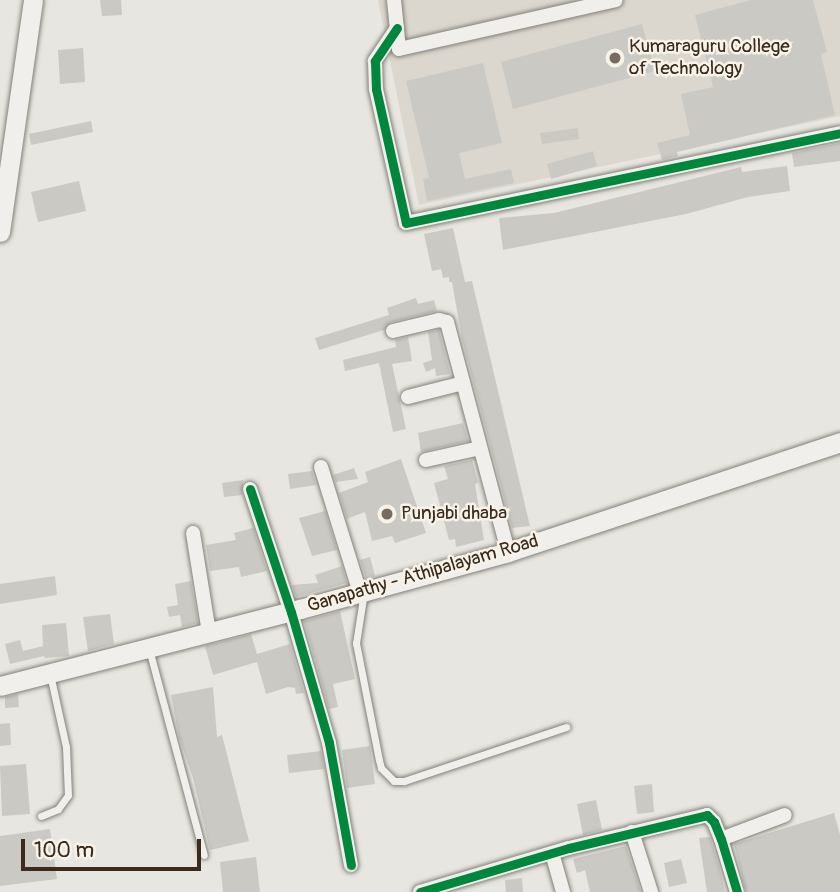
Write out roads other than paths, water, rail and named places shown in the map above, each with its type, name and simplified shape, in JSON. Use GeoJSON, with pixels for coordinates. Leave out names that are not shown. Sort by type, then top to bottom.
{"type":"FeatureCollection","features":[{"type":"Feature","properties":{"kind":"main road"},"geometry":{"type":"LineString","coordinates":[[0,232],[33,0]]}},
{"type":"Feature","properties":{"kind":"main road","name":"Ganapathy - Athipalayam Road"},"geometry":{"type":"LineString","coordinates":[[0,686],[291,612],[508,552],[840,442]]}},
{"type":"Feature","properties":{"kind":"street"},"geometry":{"type":"LineString","coordinates":[[391,49],[397,28],[394,0]]}},
{"type":"Feature","properties":{"kind":"street"},"geometry":{"type":"LineString","coordinates":[[616,0],[391,49],[375,61],[376,89],[407,223],[840,134]]}},
{"type":"Feature","properties":{"kind":"street"},"geometry":{"type":"LineString","coordinates":[[393,331],[439,320],[447,322],[508,552]]}},
{"type":"Feature","properties":{"kind":"street"},"geometry":{"type":"LineString","coordinates":[[408,397],[463,383]]}},
{"type":"Feature","properties":{"kind":"street"},"geometry":{"type":"LineString","coordinates":[[426,460],[480,448]]}},
{"type":"Feature","properties":{"kind":"street"},"geometry":{"type":"LineString","coordinates":[[321,467],[362,592]]}},
{"type":"Feature","properties":{"kind":"street"},"geometry":{"type":"LineString","coordinates":[[250,489],[291,612],[328,743],[351,865]]}},
{"type":"Feature","properties":{"kind":"street"},"geometry":{"type":"LineString","coordinates":[[193,533],[209,633]]}},
{"type":"Feature","properties":{"kind":"street"},"geometry":{"type":"LineString","coordinates":[[420,892],[552,853],[707,815],[714,822],[721,839],[737,892]]}},
{"type":"Feature","properties":{"kind":"street"},"geometry":{"type":"LineString","coordinates":[[721,839],[785,815]]}},
{"type":"Feature","properties":{"kind":"street"},"geometry":{"type":"LineString","coordinates":[[632,832],[651,892]]}},
{"type":"Feature","properties":{"kind":"street"},"geometry":{"type":"LineString","coordinates":[[552,853],[563,892]]}},
{"type":"Feature","properties":{"kind":"street"},"geometry":{"type":"LineString","coordinates":[[474,876],[479,892]]}},
{"type":"Feature","properties":{"kind":"lane"},"geometry":{"type":"LineString","coordinates":[[362,592],[356,643],[381,768],[394,781],[404,781],[566,727]]}},
{"type":"Feature","properties":{"kind":"lane"},"geometry":{"type":"LineString","coordinates":[[149,649],[204,855]]}},
{"type":"Feature","properties":{"kind":"lane"},"geometry":{"type":"LineString","coordinates":[[41,816],[58,809],[68,795],[66,747],[50,674]]}},
{"type":"Feature","properties":{"kind":"place","name":"Kumaraguru College of Technology"},"geometry":{"type":"Point","coordinates":[615,58]}},
{"type":"Feature","properties":{"kind":"place","name":"Punjabi dhaba"},"geometry":{"type":"Point","coordinates":[387,514]}}]}
